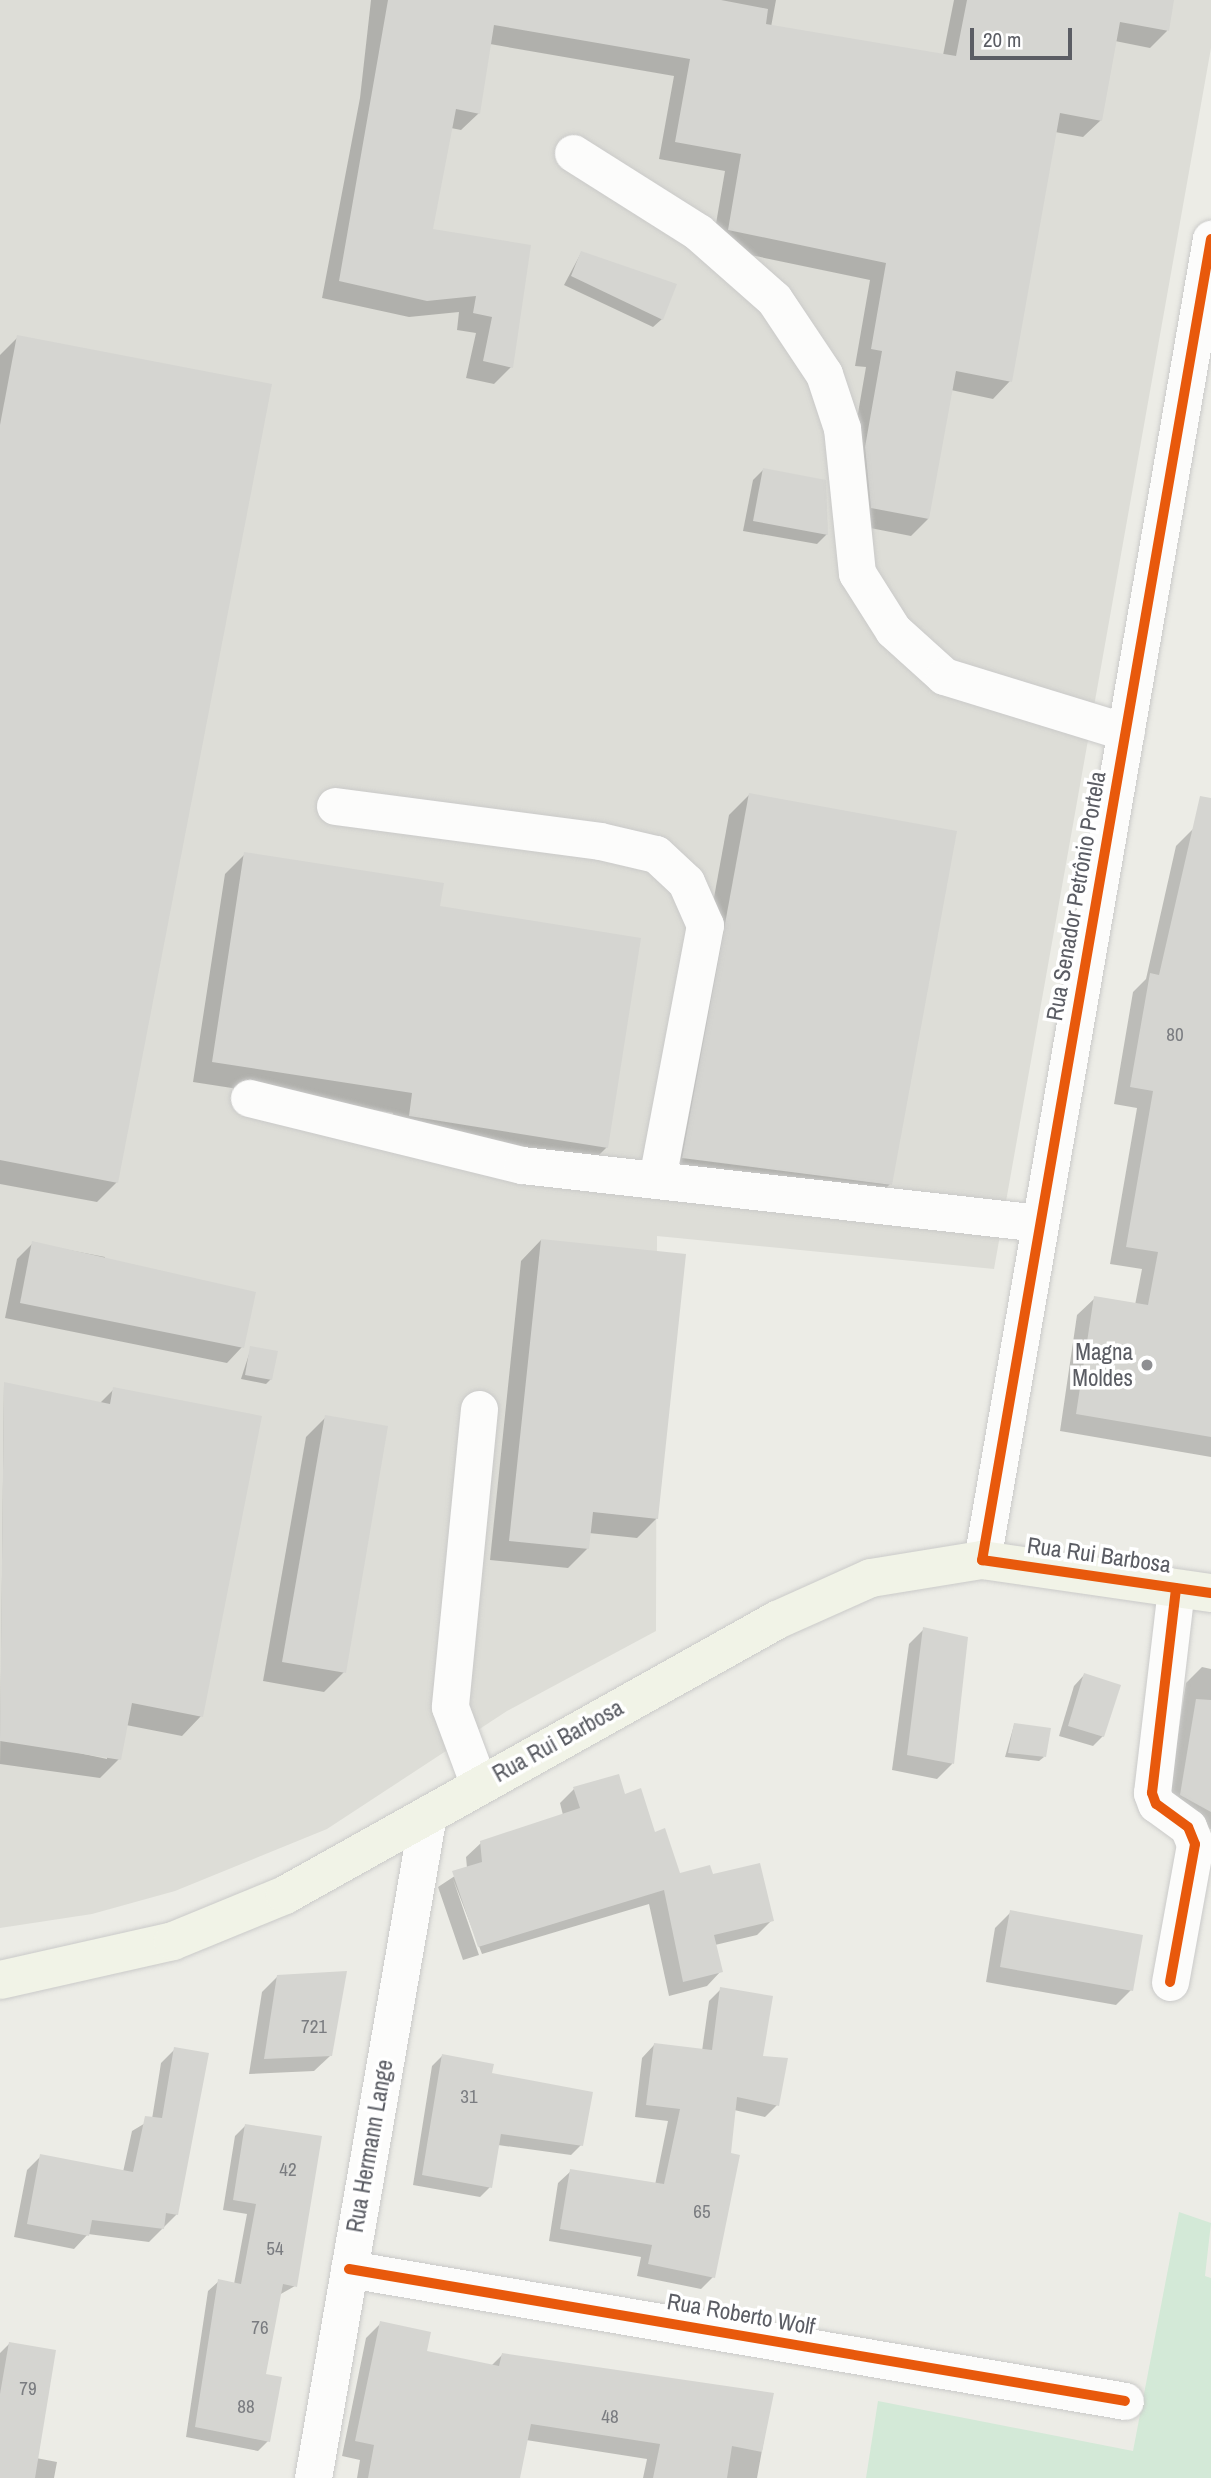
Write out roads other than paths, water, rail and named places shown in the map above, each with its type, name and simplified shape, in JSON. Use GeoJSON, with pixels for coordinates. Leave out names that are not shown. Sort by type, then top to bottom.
{"type":"FeatureCollection","features":[{"type":"Feature","properties":{"kind":"main road","name":"Rua Rui Barbosa"},"geometry":{"type":"LineString","coordinates":[[0,1981],[173,1941],[285,1895],[479,1785],[821,1598],[908,1568],[982,1560],[1194,1590]]}},
{"type":"Feature","properties":{"kind":"street"},"geometry":{"type":"LineString","coordinates":[[573,153],[698,232],[774,299],[824,373],[842,428],[858,573],[893,630],[944,676],[1126,732]]}},
{"type":"Feature","properties":{"kind":"street","name":"Rua Senador Petrônio Portela"},"geometry":{"type":"LineString","coordinates":[[982,1560],[1211,239]]}},
{"type":"Feature","properties":{"kind":"street"},"geometry":{"type":"LineString","coordinates":[[335,806],[600,841],[656,854],[686,882],[705,925],[657,1179]]}},
{"type":"Feature","properties":{"kind":"street"},"geometry":{"type":"LineString","coordinates":[[248,1098],[522,1165],[1040,1223]]}},
{"type":"Feature","properties":{"kind":"street"},"geometry":{"type":"LineString","coordinates":[[479,1409],[450,1707],[479,1785]]}},
{"type":"Feature","properties":{"kind":"street"},"geometry":{"type":"LineString","coordinates":[[1170,1982],[1195,1844],[1188,1827],[1156,1804],[1152,1793],[1194,1590]]}},
{"type":"Feature","properties":{"kind":"street","name":"Rua Hermann Lange"},"geometry":{"type":"LineString","coordinates":[[313,2478],[428,1814]]}},
{"type":"Feature","properties":{"kind":"street","name":"Rua Roberto Wolf"},"geometry":{"type":"LineString","coordinates":[[349,2269],[1125,2401]]}},
{"type":"Feature","properties":{"kind":"place","name":"Magna Moldes"},"geometry":{"type":"Point","coordinates":[1147,1365]}}]}
